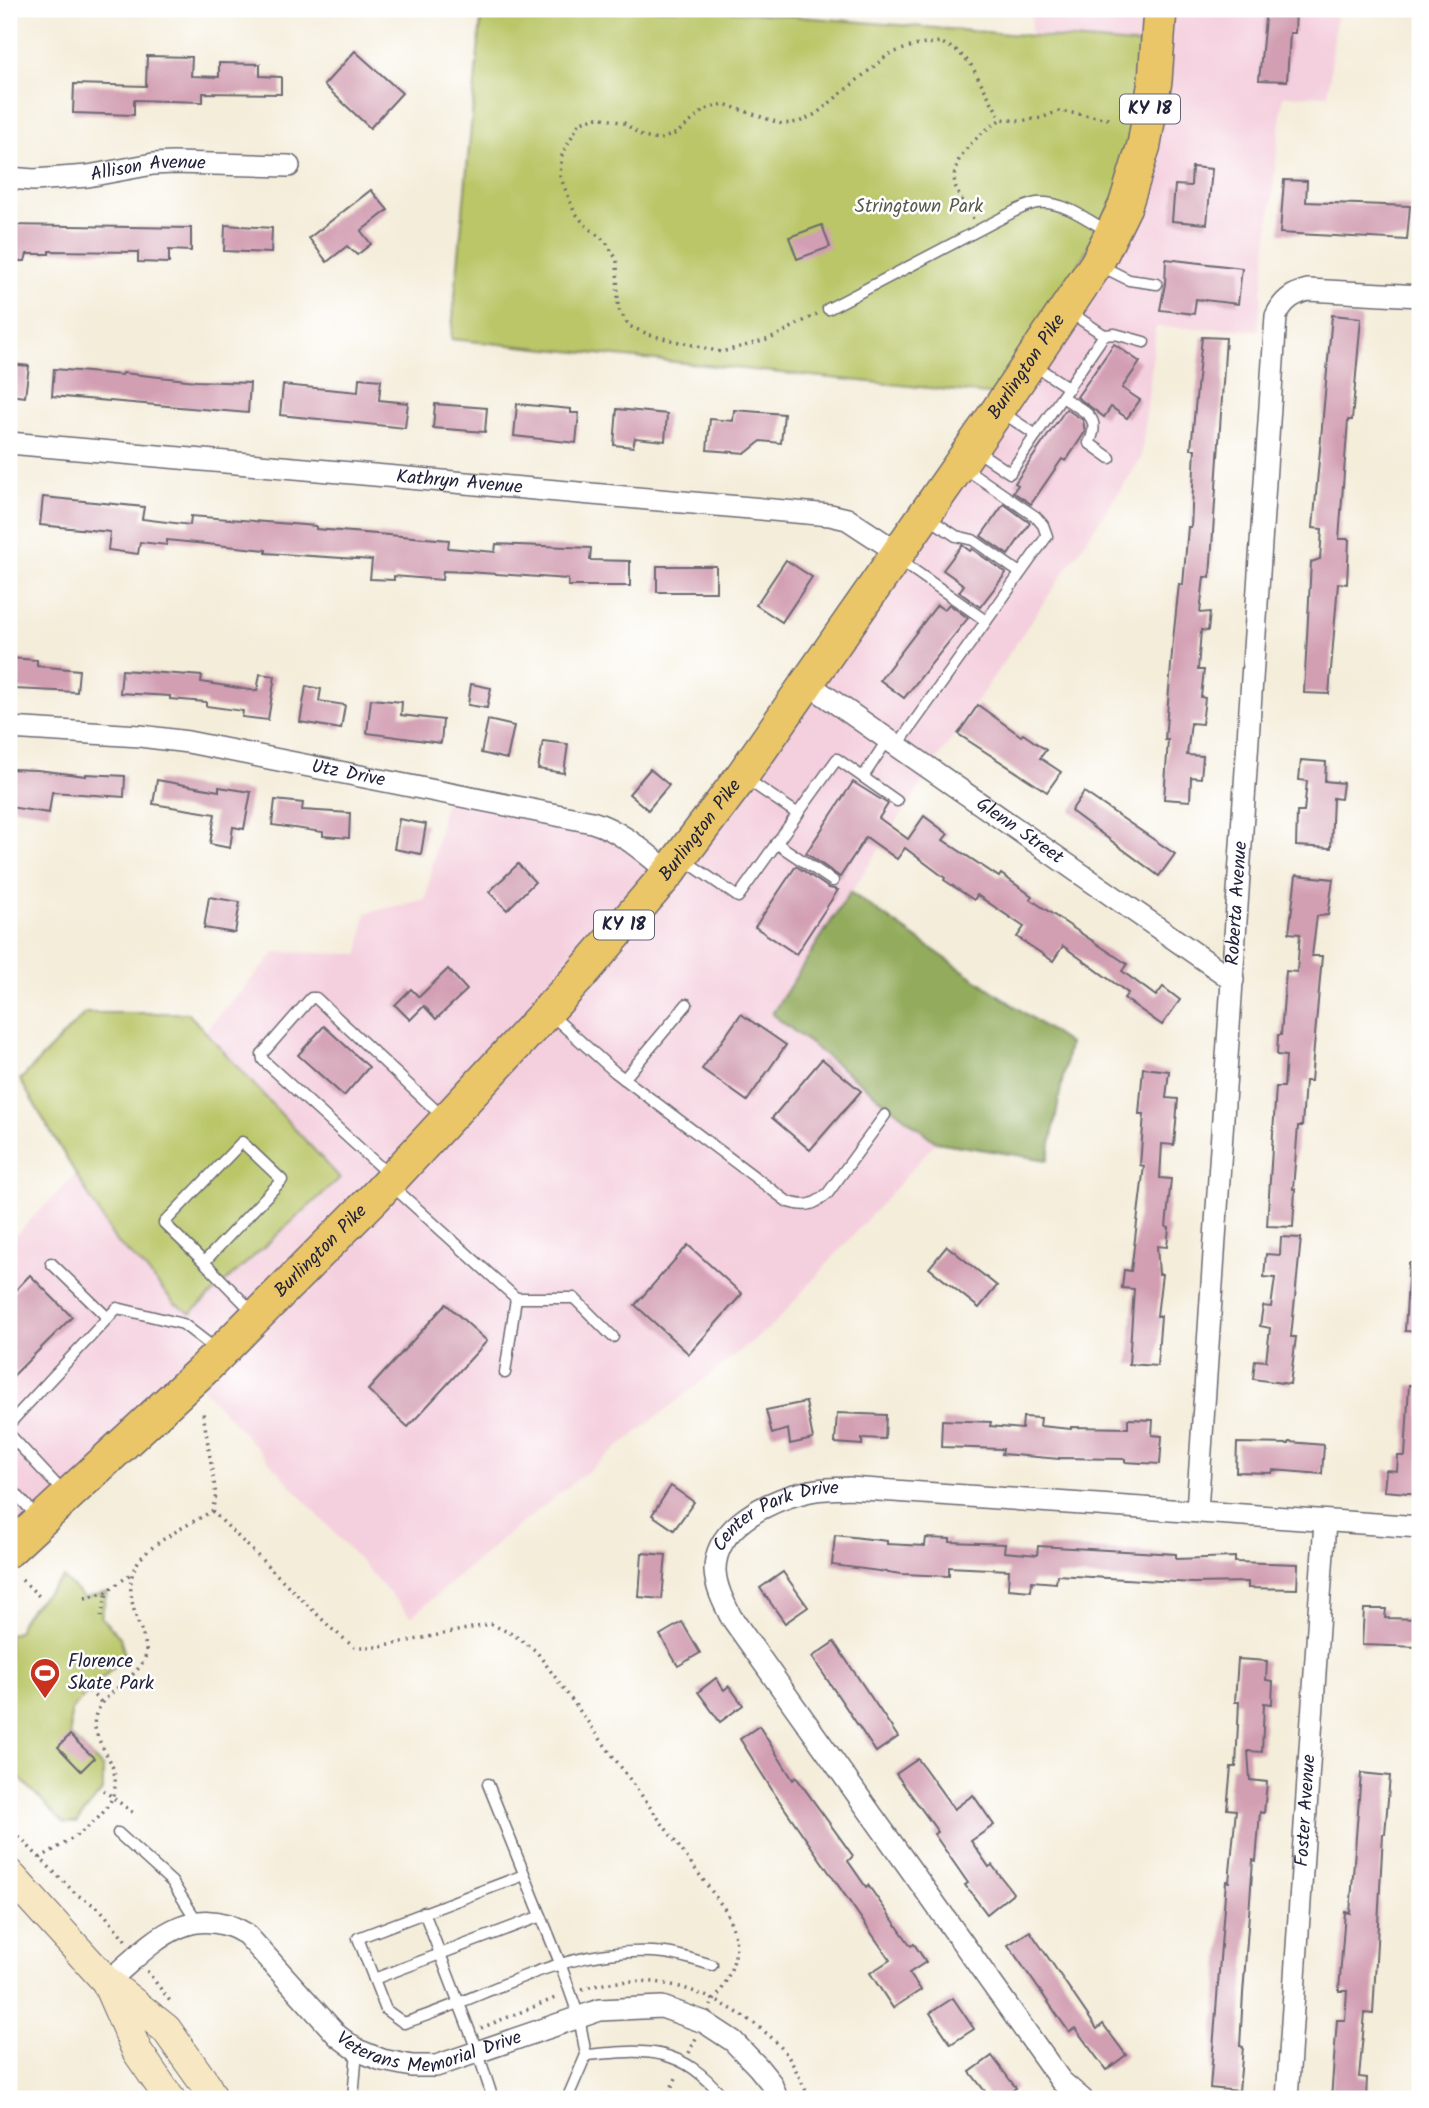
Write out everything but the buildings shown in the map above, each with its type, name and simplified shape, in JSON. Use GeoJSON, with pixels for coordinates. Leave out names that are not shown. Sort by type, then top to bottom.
{"type":"FeatureCollection","features":[{"type":"Feature","properties":{"kind":"main road","name":"Burlington Pike"},"geometry":{"type":"LineString","coordinates":[[9,1550],[221,1353],[390,1180],[547,1011],[675,865],[742,776],[925,516],[1097,263],[1125,206],[1143,145],[1155,81],[1160,9]]}},
{"type":"Feature","properties":{"kind":"street","name":"Allison Avenue"},"geometry":{"type":"LineString","coordinates":[[9,178],[34,180],[88,176],[163,163],[289,166]]}},
{"type":"Feature","properties":{"kind":"street","name":"Roberta Avenue"},"geometry":{"type":"LineString","coordinates":[[1196,1511],[1276,316],[1288,298],[1308,290],[1420,296]]}},
{"type":"Feature","properties":{"kind":"street","name":"Kathryn Avenue"},"geometry":{"type":"LineString","coordinates":[[9,443],[830,515],[847,519],[897,555]]}},
{"type":"Feature","properties":{"kind":"street","name":"Glenn Street"},"geometry":{"type":"LineString","coordinates":[[807,683],[1233,980]]}},
{"type":"Feature","properties":{"kind":"street","name":"Utz Drive"},"geometry":{"type":"LineString","coordinates":[[9,728],[140,736],[188,742],[592,821],[608,826],[675,865]]}},
{"type":"Feature","properties":{"kind":"street","name":"Center Park Drive"},"geometry":{"type":"LineString","coordinates":[[1082,2099],[1061,2081],[731,1617],[720,1594],[716,1565],[724,1543],[744,1520],[783,1498],[821,1489],[849,1488],[1420,1527]]}},
{"type":"Feature","properties":{"kind":"street","name":"Foster Avenue"},"geometry":{"type":"LineString","coordinates":[[1287,2099],[1325,1521]]}},
{"type":"Feature","properties":{"kind":"street"},"geometry":{"type":"LineString","coordinates":[[11,1880],[107,1982],[166,2029],[213,2099]]}},
{"type":"Feature","properties":{"kind":"street"},"geometry":{"type":"LineString","coordinates":[[107,1982],[169,1931],[198,1921]]}},
{"type":"Feature","properties":{"kind":"street","name":"Veterans Memorial Drive"},"geometry":{"type":"LineString","coordinates":[[198,1921],[223,1923],[246,1934],[330,2028],[357,2049],[382,2060],[412,2066],[436,2066],[600,2010],[654,2007],[677,2011],[720,2032],[746,2053],[771,2083],[777,2099]]}},
{"type":"Feature","properties":{"kind":"street"},"geometry":{"type":"LineString","coordinates":[[107,1982],[137,2051],[170,2099]]}},
{"type":"Feature","properties":{"kind":"lane"},"geometry":{"type":"LineString","coordinates":[[828,309],[979,229],[1038,203],[1079,214],[1112,234]]}},
{"type":"Feature","properties":{"kind":"lane"},"geometry":{"type":"LineString","coordinates":[[1097,263],[1121,277],[1157,285]]}},
{"type":"Feature","properties":{"kind":"lane"},"geometry":{"type":"LineString","coordinates":[[1066,310],[1104,335],[1115,334],[1144,342]]}},
{"type":"Feature","properties":{"kind":"lane"},"geometry":{"type":"LineString","coordinates":[[966,456],[1010,473],[1104,335]]}},
{"type":"Feature","properties":{"kind":"lane"},"geometry":{"type":"LineString","coordinates":[[1030,363],[1066,393],[1094,422],[1096,430],[1089,443],[1110,458]]}},
{"type":"Feature","properties":{"kind":"lane"},"geometry":{"type":"LineString","coordinates":[[998,410],[1036,435]]}},
{"type":"Feature","properties":{"kind":"lane"},"geometry":{"type":"LineString","coordinates":[[863,777],[986,621],[1046,536],[1044,526],[1036,517],[966,456]]}},
{"type":"Feature","properties":{"kind":"lane"},"geometry":{"type":"LineString","coordinates":[[925,516],[956,536],[973,540],[1020,573]]}},
{"type":"Feature","properties":{"kind":"lane"},"geometry":{"type":"LineString","coordinates":[[897,555],[986,621]]}},
{"type":"Feature","properties":{"kind":"lane"},"geometry":{"type":"LineString","coordinates":[[675,865],[738,897],[837,759],[897,801]]}},
{"type":"Feature","properties":{"kind":"lane"},"geometry":{"type":"LineString","coordinates":[[742,776],[797,814]]}},
{"type":"Feature","properties":{"kind":"lane"},"geometry":{"type":"LineString","coordinates":[[776,843],[833,881]]}},
{"type":"Feature","properties":{"kind":"lane"},"geometry":{"type":"LineString","coordinates":[[446,1120],[316,998],[311,998],[262,1054],[263,1060],[516,1298],[574,1298],[613,1337]]}},
{"type":"Feature","properties":{"kind":"lane"},"geometry":{"type":"LineString","coordinates":[[624,1079],[687,1004]]}},
{"type":"Feature","properties":{"kind":"lane"},"geometry":{"type":"LineString","coordinates":[[547,1011],[624,1079],[788,1202],[804,1207],[818,1202],[828,1194],[886,1115]]}},
{"type":"Feature","properties":{"kind":"lane"},"geometry":{"type":"LineString","coordinates":[[204,1262],[282,1180],[242,1142],[164,1223],[257,1316]]}},
{"type":"Feature","properties":{"kind":"lane"},"geometry":{"type":"LineString","coordinates":[[51,1263],[108,1318]]}},
{"type":"Feature","properties":{"kind":"lane"},"geometry":{"type":"LineString","coordinates":[[505,1373],[516,1298]]}},
{"type":"Feature","properties":{"kind":"lane"},"geometry":{"type":"LineString","coordinates":[[9,1424],[117,1308],[183,1324],[221,1353]]}},
{"type":"Feature","properties":{"kind":"lane"},"geometry":{"type":"LineString","coordinates":[[9,1434],[67,1496]]}},
{"type":"Feature","properties":{"kind":"lane"},"geometry":{"type":"LineString","coordinates":[[9,1486],[41,1521]]}},
{"type":"Feature","properties":{"kind":"lane"},"geometry":{"type":"LineString","coordinates":[[488,1784],[579,2017],[586,2055],[566,2099]]}},
{"type":"Feature","properties":{"kind":"lane"},"geometry":{"type":"LineString","coordinates":[[118,1833],[172,1882],[198,1921]]}},
{"type":"Feature","properties":{"kind":"lane"},"geometry":{"type":"LineString","coordinates":[[524,1875],[358,1938],[386,2010],[400,2022],[408,2022],[560,1963],[594,1954],[667,1953],[712,1965]]}},
{"type":"Feature","properties":{"kind":"lane"},"geometry":{"type":"LineString","coordinates":[[424,1912],[493,2099]]}},
{"type":"Feature","properties":{"kind":"lane"},"geometry":{"type":"LineString","coordinates":[[374,1979],[541,1916]]}},
{"type":"Feature","properties":{"kind":"lane"},"geometry":{"type":"LineString","coordinates":[[353,2099],[357,2049]]}},
{"type":"Feature","properties":{"kind":"lane"},"geometry":{"type":"LineString","coordinates":[[586,2055],[627,2051],[652,2052],[684,2063],[706,2076],[725,2099]]}},
{"type":"Feature","properties":{"kind":"path"},"geometry":{"type":"LineString","coordinates":[[828,309],[769,340],[721,352],[650,335],[629,326],[618,308],[617,260],[606,242],[585,225],[574,211],[560,176],[562,154],[580,122],[598,117],[624,124],[643,137],[658,140],[677,133],[706,109],[724,104],[782,124],[800,121],[816,114],[889,54],[912,46],[940,42],[956,50],[970,63],[1001,119]]}},
{"type":"Feature","properties":{"kind":"path"},"geometry":{"type":"LineString","coordinates":[[979,229],[955,184],[956,164],[982,132],[1001,119],[1020,121],[1041,118],[1059,111],[1110,119]]}},
{"type":"Feature","properties":{"kind":"path"},"geometry":{"type":"LineString","coordinates":[[85,1598],[107,1592],[133,1572],[149,1550],[212,1511],[216,1495],[203,1413]]}},
{"type":"Feature","properties":{"kind":"path"},"geometry":{"type":"LineString","coordinates":[[212,1511],[332,1629],[354,1647],[380,1647],[491,1624],[514,1635],[536,1651],[726,1911],[735,1931],[737,1946],[722,1990],[714,1998],[666,2099]]}},
{"type":"Feature","properties":{"kind":"path"},"geometry":{"type":"LineString","coordinates":[[40,1858],[83,1832],[100,1816],[113,1797],[117,1779],[96,1731],[95,1717],[103,1704],[144,1660],[146,1645],[131,1598],[133,1572]]}},
{"type":"Feature","properties":{"kind":"path"},"geometry":{"type":"LineString","coordinates":[[22,1580],[42,1599]]}},
{"type":"Feature","properties":{"kind":"path"},"geometry":{"type":"LineString","coordinates":[[101,1617],[107,1592]]}},
{"type":"Feature","properties":{"kind":"path"},"geometry":{"type":"LineString","coordinates":[[89,1691],[103,1704]]}},
{"type":"Feature","properties":{"kind":"path"},"geometry":{"type":"LineString","coordinates":[[103,1790],[136,1815]]}},
{"type":"Feature","properties":{"kind":"path"},"geometry":{"type":"LineString","coordinates":[[9,1826],[76,1894],[100,1909],[122,1934]]}},
{"type":"Feature","properties":{"kind":"path"},"geometry":{"type":"LineString","coordinates":[[714,1998],[755,2024],[784,2050],[810,2099]]}},
{"type":"Feature","properties":{"kind":"shaded area"},"geometry":{"type":"Polygon","coordinates":[[[1032,9],[1337,9],[1328,95],[1283,96],[1258,330],[1156,327],[1141,459],[931,769],[772,1014],[936,1142],[773,1325],[503,1538],[411,1617],[194,1379],[9,1550],[9,1241],[63,1188],[276,952],[359,954],[366,913],[426,899],[446,793],[608,826],[669,872],[998,410],[1157,46],[1031,35],[1032,9]]]}},
{"type":"Feature","properties":{"kind":"green space","name":"Stringtown Park"},"geometry":{"type":"Polygon","coordinates":[[[482,9],[702,9],[1158,46],[1144,145],[1007,396],[451,339],[482,9]]]}},
{"type":"Feature","properties":{"kind":"green space"},"geometry":{"type":"Polygon","coordinates":[[[850,892],[1069,1044],[1048,1160],[936,1142],[772,1014],[850,892]]]}},
{"type":"Feature","properties":{"kind":"green space"},"geometry":{"type":"Polygon","coordinates":[[[85,1013],[188,1013],[340,1178],[191,1313],[174,1303],[146,1270],[115,1240],[20,1080],[85,1013]]]}},
{"type":"Feature","properties":{"kind":"green space","name":"Florence Skate Park"},"geometry":{"type":"Polygon","coordinates":[[[63,1578],[84,1598],[107,1592],[101,1617],[120,1637],[125,1656],[71,1710],[70,1735],[103,1768],[103,1790],[76,1823],[64,1823],[9,1767],[9,1635],[19,1631],[20,1624],[29,1610],[63,1578]]]}},
{"type":"Feature","properties":{"kind":"place","name":"Florence Skate Park"},"geometry":{"type":"Point","coordinates":[45,1700]}}]}
